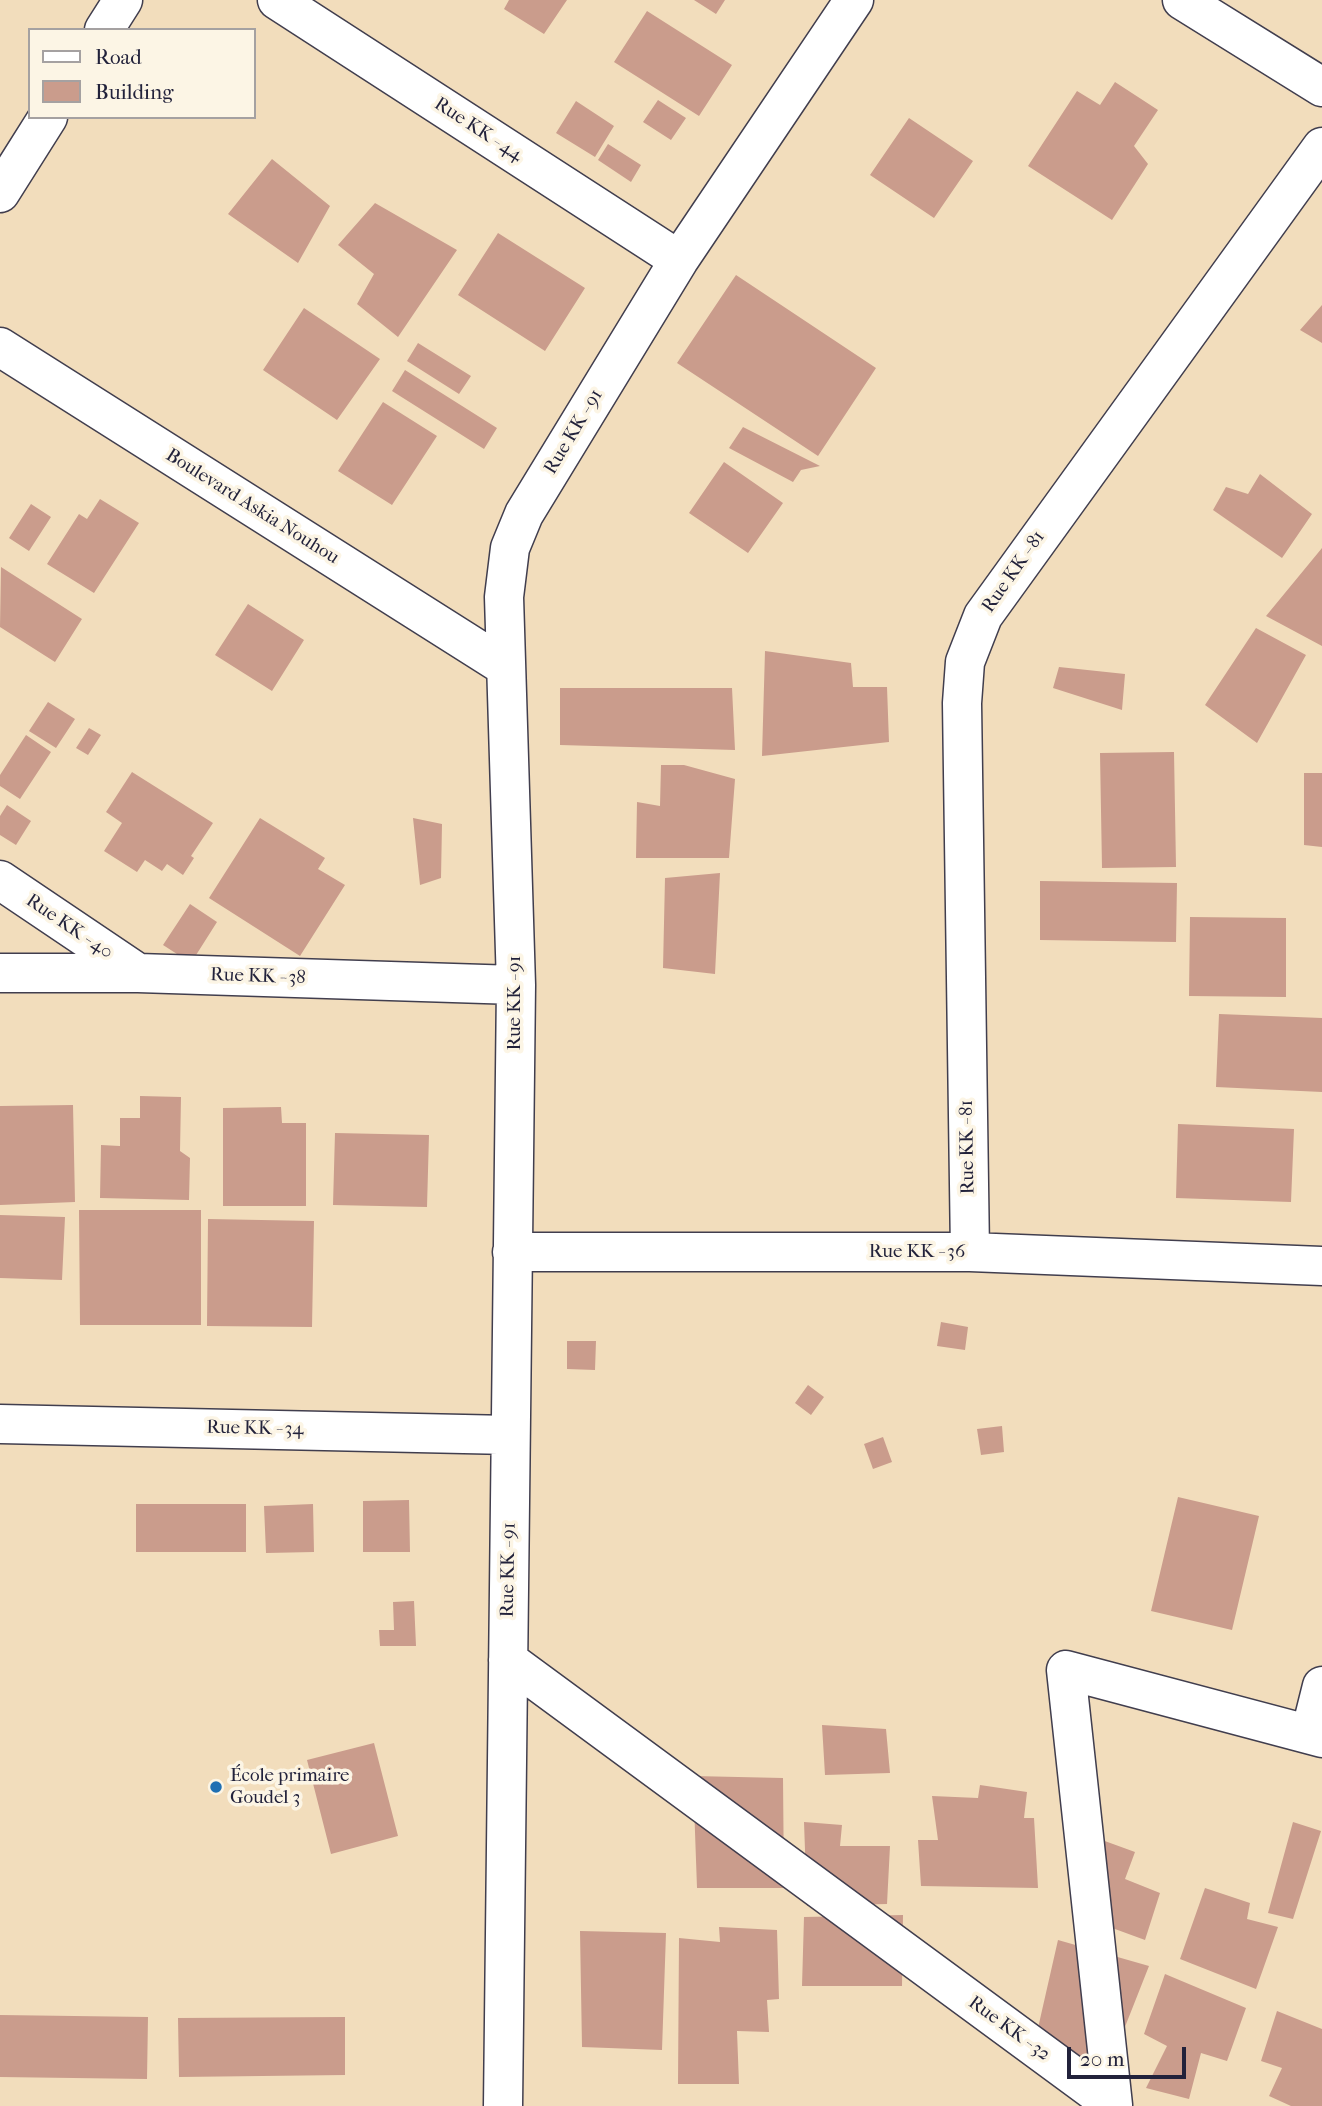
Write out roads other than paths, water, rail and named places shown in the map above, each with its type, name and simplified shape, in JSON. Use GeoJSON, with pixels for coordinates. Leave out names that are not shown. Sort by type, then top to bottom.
{"type":"FeatureCollection","features":[{"type":"Feature","properties":{"kind":"street"},"geometry":{"type":"LineString","coordinates":[[105,28],[123,0]]}},
{"type":"Feature","properties":{"kind":"street","name":"Rue KK - 44"},"geometry":{"type":"LineString","coordinates":[[277,0],[679,260]]}},
{"type":"Feature","properties":{"kind":"street","name":"Rue KK - 91"},"geometry":{"type":"LineString","coordinates":[[503,2106],[516,985],[504,666],[504,597],[510,548],[524,514],[679,260],[854,0]]}},
{"type":"Feature","properties":{"kind":"street"},"geometry":{"type":"LineString","coordinates":[[1182,0],[1322,87]]}},
{"type":"Feature","properties":{"kind":"street"},"geometry":{"type":"LineString","coordinates":[[0,193],[47,119]]}},
{"type":"Feature","properties":{"kind":"street","name":"Rue KK - 81"},"geometry":{"type":"LineString","coordinates":[[970,1252],[962,703],[965,662],[983,616],[1322,147]]}},
{"type":"Feature","properties":{"kind":"street","name":"Boulevard Askia Nouhou"},"geometry":{"type":"LineString","coordinates":[[0,347],[504,666]]}},
{"type":"Feature","properties":{"kind":"street","name":"Rue KK - 40"},"geometry":{"type":"LineString","coordinates":[[0,880],[138,973]]}},
{"type":"Feature","properties":{"kind":"street","name":"Rue KK - 38"},"geometry":{"type":"LineString","coordinates":[[0,973],[138,973],[516,985]]}},
{"type":"Feature","properties":{"kind":"street","name":"Rue KK - 36"},"geometry":{"type":"LineString","coordinates":[[512,1252],[970,1252],[1322,1266]]}},
{"type":"Feature","properties":{"kind":"street","name":"Rue KK - 34"},"geometry":{"type":"LineString","coordinates":[[0,1424],[510,1435]]}},
{"type":"Feature","properties":{"kind":"street","name":"Rue KK - 32"},"geometry":{"type":"LineString","coordinates":[[508,1660],[1113,2105],[1066,1670],[1316,1736]]}},
{"type":"Feature","properties":{"kind":"street"},"geometry":{"type":"LineString","coordinates":[[1316,1736],[1322,1686]]}},
{"type":"Feature","properties":{"kind":"place","name":"École primaire Goudel 3"},"geometry":{"type":"Point","coordinates":[216,1787]}}]}
